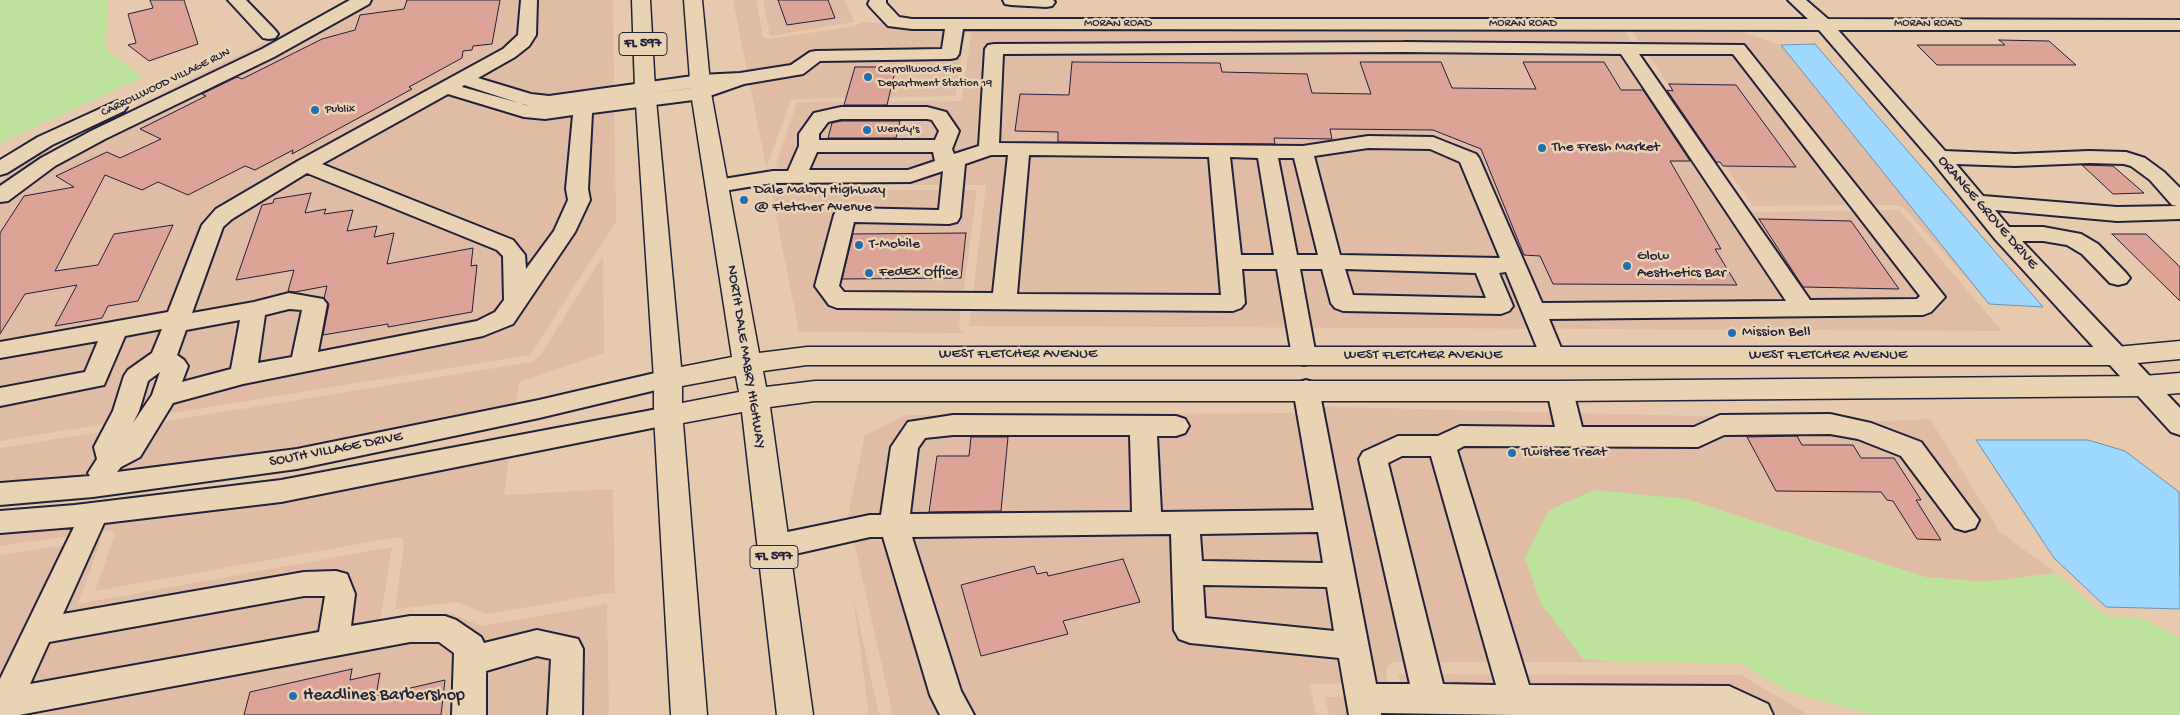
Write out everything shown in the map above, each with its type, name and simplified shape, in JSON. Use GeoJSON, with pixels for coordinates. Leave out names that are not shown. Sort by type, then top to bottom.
{"type":"FeatureCollection","features":[{"type":"Feature","properties":{"kind":"main road","name":"FL 597"},"geometry":{"type":"LineString","coordinates":[[641,0],[646,94],[668,379],[668,416],[690,715]]}},
{"type":"Feature","properties":{"kind":"main road","name":"NORTH DALE MABRY HIGHWAY"},"geometry":{"type":"LineString","coordinates":[[693,0],[700,87],[747,364],[755,399],[795,715]]}},
{"type":"Feature","properties":{"kind":"main road","name":"WEST FLETCHER AVENUE"},"geometry":{"type":"LineString","coordinates":[[668,379],[747,364],[807,356],[2116,356],[2180,350]]}},
{"type":"Feature","properties":{"kind":"main road"},"geometry":{"type":"LineString","coordinates":[[1552,356],[1560,391]]}},
{"type":"Feature","properties":{"kind":"main road"},"geometry":{"type":"LineString","coordinates":[[668,416],[755,399],[816,390],[1560,391],[2144,386],[2180,384]]}},
{"type":"Feature","properties":{"kind":"street"},"geometry":{"type":"LineString","coordinates":[[236,0],[269,34]]}},
{"type":"Feature","properties":{"kind":"street","name":"CARROLLWOOD VILLAGE RUN"},"geometry":{"type":"LineString","coordinates":[[0,169],[45,141],[269,34],[333,0]]}},
{"type":"Feature","properties":{"kind":"street"},"geometry":{"type":"LineString","coordinates":[[0,196],[48,162],[98,135],[268,53],[363,0]]}},
{"type":"Feature","properties":{"kind":"street"},"geometry":{"type":"LineString","coordinates":[[2,703],[39,631],[88,505],[110,460],[108,447],[126,411],[137,376],[163,358],[213,225],[224,214],[255,194],[509,53],[523,42],[527,35],[529,0]]}},
{"type":"Feature","properties":{"kind":"street","name":"MORAN ROAD"},"geometry":{"type":"LineString","coordinates":[[878,0],[877,4],[894,22],[912,24],[2180,25]]}},
{"type":"Feature","properties":{"kind":"street"},"geometry":{"type":"LineString","coordinates":[[1012,0],[1046,1],[1046,24]]}},
{"type":"Feature","properties":{"kind":"street","name":"ORANGE GROVE DRIVE"},"geometry":{"type":"LineString","coordinates":[[1796,0],[1823,24],[1978,202],[2003,234],[2180,425]]}},
{"type":"Feature","properties":{"kind":"street"},"geometry":{"type":"LineString","coordinates":[[454,84],[529,100],[549,102],[646,94],[700,87],[796,70],[816,56],[950,54],[955,24]]}},
{"type":"Feature","properties":{"kind":"street"},"geometry":{"type":"LineString","coordinates":[[989,149],[994,49],[1384,47],[1738,49],[1934,297],[1923,307],[1533,311]]}},
{"type":"Feature","properties":{"kind":"street"},"geometry":{"type":"LineString","coordinates":[[1627,49],[1803,308]]}},
{"type":"Feature","properties":{"kind":"street"},"geometry":{"type":"LineString","coordinates":[[454,84],[524,112],[545,113],[646,94]]}},
{"type":"Feature","properties":{"kind":"street"},"geometry":{"type":"LineString","coordinates":[[164,396],[243,375],[483,328],[504,318],[554,247],[571,220],[579,200],[577,189],[583,107]]}},
{"type":"Feature","properties":{"kind":"street"},"geometry":{"type":"LineString","coordinates":[[796,176],[809,146],[809,134],[821,117],[840,113],[926,113],[940,116],[949,131],[949,217],[845,215],[827,286],[836,300],[1233,303],[1219,151]]}},
{"type":"Feature","properties":{"kind":"street"},"geometry":{"type":"LineString","coordinates":[[717,186],[773,177],[910,176],[948,157],[989,149],[1303,152],[1368,142],[1433,143],[1469,158],[1552,356]]}},
{"type":"Feature","properties":{"kind":"street"},"geometry":{"type":"LineString","coordinates":[[809,146],[948,157]]}},
{"type":"Feature","properties":{"kind":"street"},"geometry":{"type":"LineString","coordinates":[[1004,301],[1019,150]]}},
{"type":"Feature","properties":{"kind":"street"},"geometry":{"type":"LineString","coordinates":[[1267,152],[1304,356]]}},
{"type":"Feature","properties":{"kind":"street"},"geometry":{"type":"LineString","coordinates":[[1303,152],[1312,192],[1343,303],[1501,306],[1485,266]]}},
{"type":"Feature","properties":{"kind":"street"},"geometry":{"type":"LineString","coordinates":[[1939,157],[2015,160],[2089,157],[2126,158],[2138,162],[2152,172],[2180,200]]}},
{"type":"Feature","properties":{"kind":"street"},"geometry":{"type":"LineString","coordinates":[[305,165],[489,238],[504,246],[514,255],[516,300]]}},
{"type":"Feature","properties":{"kind":"street"},"geometry":{"type":"LineString","coordinates":[[1978,202],[2117,214],[2180,212]]}},
{"type":"Feature","properties":{"kind":"street"},"geometry":{"type":"LineString","coordinates":[[2003,234],[2043,234],[2073,239],[2090,249],[2118,278]]}},
{"type":"Feature","properties":{"kind":"street"},"geometry":{"type":"LineString","coordinates":[[514,255],[554,247]]}},
{"type":"Feature","properties":{"kind":"street"},"geometry":{"type":"LineString","coordinates":[[1230,262],[1514,265]]}},
{"type":"Feature","properties":{"kind":"street"},"geometry":{"type":"LineString","coordinates":[[0,350],[115,329],[254,310],[289,301],[315,304],[303,364]]}},
{"type":"Feature","properties":{"kind":"street"},"geometry":{"type":"LineString","coordinates":[[243,375],[254,310]]}},
{"type":"Feature","properties":{"kind":"street"},"geometry":{"type":"LineString","coordinates":[[0,397],[95,379],[115,329]]}},
{"type":"Feature","properties":{"kind":"street"},"geometry":{"type":"LineString","coordinates":[[110,460],[130,450],[164,396],[175,366],[163,358]]}},
{"type":"Feature","properties":{"kind":"street","name":"SOUTH VILLAGE DRIVE"},"geometry":{"type":"LineString","coordinates":[[0,522],[539,409],[668,379]]}},
{"type":"Feature","properties":{"kind":"street"},"geometry":{"type":"LineString","coordinates":[[1306,390],[1364,706],[1430,698],[1528,708],[1730,701],[1756,715]]}},
{"type":"Feature","properties":{"kind":"street"},"geometry":{"type":"LineString","coordinates":[[1560,391],[1571,436]]}},
{"type":"Feature","properties":{"kind":"street","name":"SOUTH VILLAGE DRIVE"},"geometry":{"type":"LineString","coordinates":[[0,494],[88,505],[281,491],[616,424],[668,416]]}},
{"type":"Feature","properties":{"kind":"street"},"geometry":{"type":"LineString","coordinates":[[1430,698],[1373,459],[1398,446],[1442,446],[1460,436],[1698,437],[1720,424],[1830,424],[1862,430],[1911,449],[1965,520]]}},
{"type":"Feature","properties":{"kind":"street"},"geometry":{"type":"LineString","coordinates":[[957,715],[946,695],[894,526],[905,447],[917,429],[953,425],[1176,426]]}},
{"type":"Feature","properties":{"kind":"street"},"geometry":{"type":"LineString","coordinates":[[1143,426],[1148,523]]}},
{"type":"Feature","properties":{"kind":"street"},"geometry":{"type":"LineString","coordinates":[[1442,446],[1528,708]]}},
{"type":"Feature","properties":{"kind":"street"},"geometry":{"type":"LineString","coordinates":[[773,546],[870,526],[1330,521]]}},
{"type":"Feature","properties":{"kind":"street"},"geometry":{"type":"LineString","coordinates":[[1184,523],[1190,630],[1353,646]]}},
{"type":"Feature","properties":{"kind":"street"},"geometry":{"type":"LineString","coordinates":[[1187,573],[1340,575]]}},
{"type":"Feature","properties":{"kind":"street"},"geometry":{"type":"LineString","coordinates":[[39,631],[304,584],[336,582],[340,594],[333,643]]}},
{"type":"Feature","properties":{"kind":"street"},"geometry":{"type":"LineString","coordinates":[[2,703],[410,630],[445,630],[470,647],[469,715]]}},
{"type":"Feature","properties":{"kind":"street"},"geometry":{"type":"LineString","coordinates":[[470,661],[537,643],[567,649],[565,715]]}},
{"type":"Feature","properties":{"kind":"shaded area"},"geometry":{"type":"Polygon","coordinates":[[[347,0],[613,0],[616,222],[530,355],[0,441],[0,181],[20,164],[347,0]]]}},
{"type":"Feature","properties":{"kind":"shaded area"},"geometry":{"type":"Polygon","coordinates":[[[733,0],[756,0],[763,37],[768,39],[855,26],[861,22],[966,29],[955,96],[794,99],[790,102],[767,166],[775,187],[779,190],[977,190],[959,326],[960,330],[964,333],[799,332],[733,0]]]}},
{"type":"Feature","properties":{"kind":"shaded area"},"geometry":{"type":"Polygon","coordinates":[[[763,0],[845,0],[854,22],[770,36],[763,0]]]}},
{"type":"Feature","properties":{"kind":"shaded area"},"geometry":{"type":"Polygon","coordinates":[[[972,30],[1624,30],[1749,212],[1899,210],[2002,331],[969,326],[986,185],[783,185],[776,164],[797,102],[961,101],[972,30]]]}},
{"type":"Feature","properties":{"kind":"shaded area"},"geometry":{"type":"Polygon","coordinates":[[[1631,30],[1739,31],[1781,45],[1985,299],[1903,207],[1894,205],[1753,206],[1631,30]]]}},
{"type":"Feature","properties":{"kind":"shaded area"},"geometry":{"type":"Polygon","coordinates":[[[603,255],[604,353],[519,382],[516,405],[301,449],[91,476],[0,484],[0,448],[532,362],[540,356],[603,255]]]}},
{"type":"Feature","properties":{"kind":"shaded area"},"geometry":{"type":"Polygon","coordinates":[[[1303,406],[1888,421],[1930,419],[2000,532],[2056,573],[1985,582],[1925,577],[1686,499],[1583,659],[1617,662],[1392,662],[1387,667],[1386,674],[1394,715],[1329,715],[1325,697],[1347,697],[1303,406]]]}},
{"type":"Feature","properties":{"kind":"shaded area"},"geometry":{"type":"Polygon","coordinates":[[[1297,413],[1341,684],[1310,684],[1316,715],[893,715],[848,515],[865,435],[906,415],[1297,413]]]}},
{"type":"Feature","properties":{"kind":"shaded area"},"geometry":{"type":"Polygon","coordinates":[[[509,456],[504,495],[613,489],[615,594],[609,593],[487,614],[458,602],[395,609],[404,544],[403,539],[398,537],[95,591],[115,534],[111,530],[0,546],[0,533],[60,528],[509,456]]]}},
{"type":"Feature","properties":{"kind":"shaded area"},"geometry":{"type":"Polygon","coordinates":[[[101,540],[78,604],[392,547],[380,622],[451,613],[481,626],[607,604],[609,715],[0,715],[0,555],[101,540]]]}},
{"type":"Feature","properties":{"kind":"shaded area"},"geometry":{"type":"Polygon","coordinates":[[[853,595],[879,715],[869,715],[853,595]]]}},
{"type":"Feature","properties":{"kind":"shaded area"},"geometry":{"type":"Polygon","coordinates":[[[1398,674],[1741,675],[1809,715],[1407,715],[1398,674]]]}},
{"type":"Feature","properties":{"kind":"green space"},"geometry":{"type":"Polygon","coordinates":[[[0,0],[108,0],[105,49],[143,77],[0,143],[0,0]]]}},
{"type":"Feature","properties":{"kind":"green space"},"geometry":{"type":"Polygon","coordinates":[[[1595,490],[1686,499],[1925,577],[1985,582],[2056,573],[2105,616],[2144,619],[2180,638],[2180,715],[1874,715],[1790,692],[1740,663],[1617,662],[1583,659],[1541,604],[1525,558],[1549,510],[1595,490]]]}},
{"type":"Feature","properties":{"kind":"water"},"geometry":{"type":"Polygon","coordinates":[[[1815,44],[2043,307],[1989,304],[1781,45],[1815,44]]]}},
{"type":"Feature","properties":{"kind":"water"},"geometry":{"type":"Polygon","coordinates":[[[1976,440],[2088,440],[2125,451],[2179,492],[2180,609],[2106,607],[2054,558],[1976,440]]]}},
{"type":"Feature","properties":{"kind":"building"},"geometry":{"type":"Polygon","coordinates":[[[150,0],[184,0],[198,44],[149,61],[128,45],[136,43],[128,14],[153,8],[150,0]]]}},
{"type":"Feature","properties":{"kind":"building"},"geometry":{"type":"Polygon","coordinates":[[[407,0],[500,0],[492,44],[473,46],[472,50],[463,51],[462,58],[409,87],[412,89],[292,154],[293,150],[255,170],[245,166],[188,195],[158,182],[142,190],[105,175],[55,271],[98,265],[114,234],[173,225],[138,301],[108,306],[102,318],[55,326],[77,285],[25,294],[0,334],[0,233],[24,196],[74,187],[56,176],[107,152],[120,158],[161,139],[140,129],[206,96],[202,94],[237,77],[242,79],[322,39],[355,30],[360,15],[404,9],[407,0]]]}},
{"type":"Feature","properties":{"kind":"building"},"geometry":{"type":"Polygon","coordinates":[[[778,0],[828,0],[835,18],[787,25],[778,0]]]}},
{"type":"Feature","properties":{"kind":"building"},"geometry":{"type":"Polygon","coordinates":[[[1999,40],[2049,41],[2076,65],[1937,65],[1917,45],[2005,45],[1999,40]]]}},
{"type":"Feature","properties":{"kind":"building"},"geometry":{"type":"Polygon","coordinates":[[[1072,62],[1220,63],[1222,72],[1307,74],[1312,93],[1371,94],[1360,62],[1441,62],[1452,88],[1536,89],[1523,62],[1604,62],[1621,90],[1643,90],[1690,161],[1670,161],[1721,249],[1715,249],[1737,285],[1553,284],[1540,256],[1524,255],[1481,149],[1433,130],[1330,129],[1332,139],[1274,138],[1275,144],[1058,142],[1058,132],[1015,131],[1020,94],[1069,95],[1072,62]]]}},
{"type":"Feature","properties":{"kind":"building"},"geometry":{"type":"Polygon","coordinates":[[[855,67],[896,67],[887,105],[844,105],[855,67]]]}},
{"type":"Feature","properties":{"kind":"building"},"geometry":{"type":"Polygon","coordinates":[[[1669,84],[1736,85],[1796,167],[1723,166],[1720,162],[1716,162],[1667,90],[1673,91],[1669,84]]]}},
{"type":"Feature","properties":{"kind":"building"},"geometry":{"type":"Polygon","coordinates":[[[841,121],[900,121],[896,138],[828,138],[832,123],[841,121]]]}},
{"type":"Feature","properties":{"kind":"building"},"geometry":{"type":"Polygon","coordinates":[[[2082,165],[2113,166],[2144,193],[2113,194],[2082,165]]]}},
{"type":"Feature","properties":{"kind":"building"},"geometry":{"type":"Polygon","coordinates":[[[311,193],[305,213],[326,209],[324,214],[353,210],[347,231],[377,226],[374,237],[394,233],[387,264],[473,248],[471,266],[477,265],[472,312],[388,327],[388,324],[323,335],[329,304],[324,298],[327,286],[295,292],[288,291],[294,270],[236,280],[262,205],[273,203],[274,199],[311,193]]]}},
{"type":"Feature","properties":{"kind":"building"},"geometry":{"type":"Polygon","coordinates":[[[1759,219],[1851,221],[1899,289],[1803,287],[1759,219]]]}},
{"type":"Feature","properties":{"kind":"building"},"geometry":{"type":"Polygon","coordinates":[[[966,233],[961,278],[842,279],[853,234],[966,233]]]}},
{"type":"Feature","properties":{"kind":"building"},"geometry":{"type":"Polygon","coordinates":[[[2112,234],[2146,234],[2180,267],[2180,301],[2112,234]]]}},
{"type":"Feature","properties":{"kind":"building"},"geometry":{"type":"Polygon","coordinates":[[[1797,436],[1802,445],[1853,445],[1861,458],[1894,458],[1921,500],[1916,500],[1941,540],[1917,539],[1893,501],[1887,500],[1881,492],[1776,491],[1747,437],[1797,436]]]}},
{"type":"Feature","properties":{"kind":"building"},"geometry":{"type":"Polygon","coordinates":[[[971,437],[1008,437],[1001,511],[929,512],[937,456],[969,456],[971,437]]]}},
{"type":"Feature","properties":{"kind":"building"},"geometry":{"type":"Polygon","coordinates":[[[1123,559],[1140,602],[1063,621],[1068,634],[981,656],[961,585],[1034,566],[1037,574],[1047,572],[1048,576],[1123,559]]]}},
{"type":"Feature","properties":{"kind":"building"},"geometry":{"type":"Polygon","coordinates":[[[352,669],[350,680],[380,673],[376,696],[445,680],[441,715],[244,715],[250,692],[352,669]]]}},
{"type":"Feature","properties":{"kind":"place","name":"Carrollwood Fire Department Station 19"},"geometry":{"type":"Point","coordinates":[868,77]}},
{"type":"Feature","properties":{"kind":"place","name":"Publix"},"geometry":{"type":"Point","coordinates":[315,110]}},
{"type":"Feature","properties":{"kind":"place","name":"Wendy's"},"geometry":{"type":"Point","coordinates":[867,130]}},
{"type":"Feature","properties":{"kind":"place","name":"The Fresh Market"},"geometry":{"type":"Point","coordinates":[1542,148]}},
{"type":"Feature","properties":{"kind":"place","name":"Dale Mabry Highway @ Fletcher Avenue"},"geometry":{"type":"Point","coordinates":[744,200]}},
{"type":"Feature","properties":{"kind":"place","name":"T-Mobile"},"geometry":{"type":"Point","coordinates":[859,245]}},
{"type":"Feature","properties":{"kind":"place","name":"Glow Aesthetics Bar"},"geometry":{"type":"Point","coordinates":[1627,266]}},
{"type":"Feature","properties":{"kind":"place","name":"FedEx Office"},"geometry":{"type":"Point","coordinates":[869,273]}},
{"type":"Feature","properties":{"kind":"place","name":"Mission Bell"},"geometry":{"type":"Point","coordinates":[1732,333]}},
{"type":"Feature","properties":{"kind":"place","name":"Twistee Treat"},"geometry":{"type":"Point","coordinates":[1512,453]}},
{"type":"Feature","properties":{"kind":"place","name":"Headlines Barbershop"},"geometry":{"type":"Point","coordinates":[293,696]}}]}
